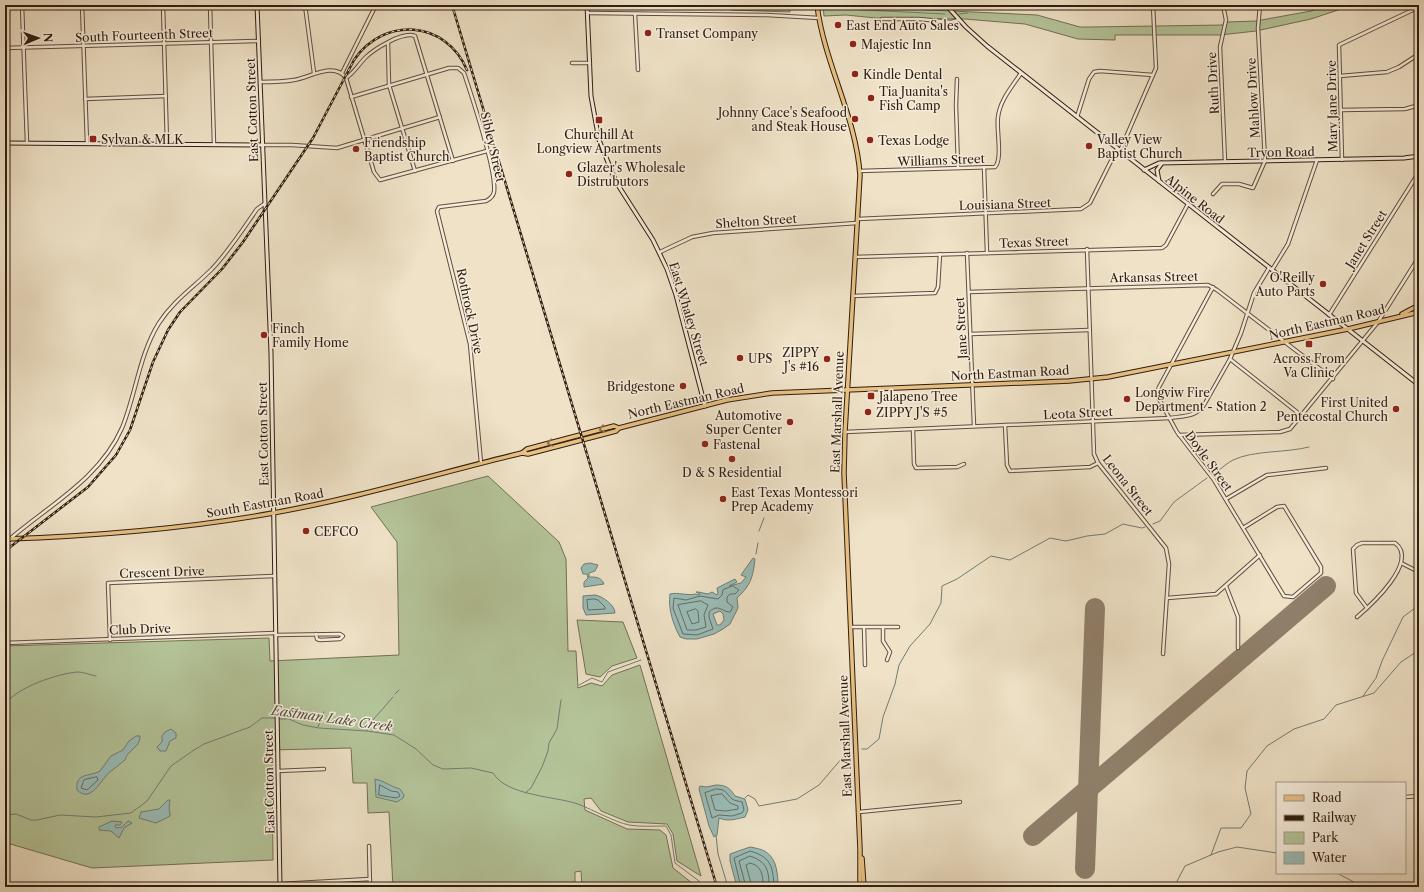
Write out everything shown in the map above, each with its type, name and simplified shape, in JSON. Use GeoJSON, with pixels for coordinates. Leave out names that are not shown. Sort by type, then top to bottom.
{"type":"FeatureCollection","features":[{"type":"Feature","properties":{"kind":"main road","name":"East Marshall Avenue"},"geometry":{"type":"LineString","coordinates":[[817,5],[825,45],[853,135],[859,171],[858,221],[845,432],[846,515],[858,812],[864,887]]}},
{"type":"Feature","properties":{"kind":"main road","name":"North Eastman Road"},"geometry":{"type":"LineString","coordinates":[[1399,316],[1419,305]]}},
{"type":"Feature","properties":{"kind":"main road","name":"North Eastman Road"},"geometry":{"type":"LineString","coordinates":[[582,440],[616,431],[619,428],[737,398],[768,394],[1091,379],[1231,353],[1348,329],[1419,312]]}},
{"type":"Feature","properties":{"kind":"main road","name":"North Eastman Road"},"geometry":{"type":"LineString","coordinates":[[581,435],[614,426],[619,428]]}},
{"type":"Feature","properties":{"kind":"main road","name":"South Eastman Road"},"geometry":{"type":"LineString","coordinates":[[5,539],[148,531],[273,513],[349,497],[481,464],[522,453],[527,449],[581,435]]}},
{"type":"Feature","properties":{"kind":"main road","name":"South Eastman Road"},"geometry":{"type":"LineString","coordinates":[[522,453],[528,454],[582,440]]}},
{"type":"Feature","properties":{"kind":"main road","name":"East Marshall Avenue"},"geometry":{"type":"LineString","coordinates":[[860,849],[860,887]]}},
{"type":"Feature","properties":{"kind":"street"},"geometry":{"type":"LineString","coordinates":[[22,5],[27,143]]}},
{"type":"Feature","properties":{"kind":"street"},"geometry":{"type":"LineString","coordinates":[[82,5],[87,143]]}},
{"type":"Feature","properties":{"kind":"street"},"geometry":{"type":"LineString","coordinates":[[163,5],[167,145]]}},
{"type":"Feature","properties":{"kind":"street"},"geometry":{"type":"LineString","coordinates":[[210,5],[214,145]]}},
{"type":"Feature","properties":{"kind":"street","name":"East Cotton Street"},"geometry":{"type":"LineString","coordinates":[[257,5],[270,342],[280,885]]}},
{"type":"Feature","properties":{"kind":"street"},"geometry":{"type":"LineString","coordinates":[[305,5],[314,73]]}},
{"type":"Feature","properties":{"kind":"street"},"geometry":{"type":"LineString","coordinates":[[342,73],[376,5]]}},
{"type":"Feature","properties":{"kind":"street","name":"East Whaley Street"},"geometry":{"type":"LineString","coordinates":[[587,5],[594,119],[607,162],[624,197],[660,252],[676,295],[705,406]]}},
{"type":"Feature","properties":{"kind":"street","name":"Alpine Road"},"geometry":{"type":"LineString","coordinates":[[946,5],[979,39],[1021,73],[1419,385]]}},
{"type":"Feature","properties":{"kind":"street"},"geometry":{"type":"LineString","coordinates":[[1119,150],[1156,66],[1153,5]]}},
{"type":"Feature","properties":{"kind":"street","name":"Ruth Drive"},"geometry":{"type":"LineString","coordinates":[[1223,5],[1226,20],[1220,47],[1225,162]]}},
{"type":"Feature","properties":{"kind":"street","name":"Mahlow Drive"},"geometry":{"type":"LineString","coordinates":[[1214,194],[1219,186],[1224,184],[1239,184],[1254,188],[1264,167],[1265,161],[1258,28],[1260,5]]}},
{"type":"Feature","properties":{"kind":"street","name":"Mary Jane Drive"},"geometry":{"type":"LineString","coordinates":[[1342,160],[1339,45],[1419,7]]}},
{"type":"Feature","properties":{"kind":"street"},"geometry":{"type":"LineString","coordinates":[[588,13],[767,15],[819,18]]}},
{"type":"Feature","properties":{"kind":"street"},"geometry":{"type":"LineString","coordinates":[[635,14],[638,70]]}},
{"type":"Feature","properties":{"kind":"street"},"geometry":{"type":"LineString","coordinates":[[882,19],[919,19],[951,22],[959,20]]}},
{"type":"Feature","properties":{"kind":"street"},"geometry":{"type":"LineString","coordinates":[[346,78],[368,55],[388,43],[413,35],[416,38],[428,74],[453,160]]}},
{"type":"Feature","properties":{"kind":"street","name":"South Fourteenth Street"},"geometry":{"type":"LineString","coordinates":[[5,48],[259,41]]}},
{"type":"Feature","properties":{"kind":"street"},"geometry":{"type":"LineString","coordinates":[[388,43],[389,85],[415,171]]}},
{"type":"Feature","properties":{"kind":"street"},"geometry":{"type":"LineString","coordinates":[[1340,76],[1387,72],[1399,67],[1419,54]]}},
{"type":"Feature","properties":{"kind":"street"},"geometry":{"type":"LineString","coordinates":[[572,64],[590,63]]}},
{"type":"Feature","properties":{"kind":"street","name":"Sibley Street"},"geometry":{"type":"LineString","coordinates":[[428,74],[451,67],[459,68],[465,75],[487,151],[494,186],[491,197],[483,201],[439,207],[437,211]]}},
{"type":"Feature","properties":{"kind":"street"},"geometry":{"type":"LineString","coordinates":[[260,82],[296,80],[314,73],[337,71],[342,73],[346,78],[374,172],[378,179],[386,180],[487,151]]}},
{"type":"Feature","properties":{"kind":"street"},"geometry":{"type":"LineString","coordinates":[[1077,117],[1089,79],[1094,72],[1100,71],[1153,75]]}},
{"type":"Feature","properties":{"kind":"street","name":"Williams Street"},"geometry":{"type":"LineString","coordinates":[[859,171],[994,167],[998,163],[997,124],[999,111],[1006,95],[1021,73]]}},
{"type":"Feature","properties":{"kind":"street"},"geometry":{"type":"LineString","coordinates":[[351,97],[428,74]]}},
{"type":"Feature","properties":{"kind":"street"},"geometry":{"type":"LineString","coordinates":[[957,79],[956,105],[958,168]]}},
{"type":"Feature","properties":{"kind":"street"},"geometry":{"type":"LineString","coordinates":[[85,99],[166,96]]}},
{"type":"Feature","properties":{"kind":"street"},"geometry":{"type":"LineString","coordinates":[[1341,110],[1405,109],[1419,105]]}},
{"type":"Feature","properties":{"kind":"street"},"geometry":{"type":"LineString","coordinates":[[5,143],[295,145],[331,148],[364,140],[440,117]]}},
{"type":"Feature","properties":{"kind":"street","name":"Louisiana Street"},"geometry":{"type":"LineString","coordinates":[[858,221],[1084,208],[1090,203],[1119,150]]}},
{"type":"Feature","properties":{"kind":"street","name":"Tryon Road"},"geometry":{"type":"LineString","coordinates":[[1144,170],[1154,164],[1163,163],[1342,160],[1404,158],[1419,156]]}},
{"type":"Feature","properties":{"kind":"street","name":"Leota Street"},"geometry":{"type":"LineString","coordinates":[[845,432],[1170,418],[1192,415],[1201,409],[1230,359],[1231,353],[1240,337],[1248,315],[1254,293],[1287,246],[1316,160]]}},
{"type":"Feature","properties":{"kind":"street"},"geometry":{"type":"LineString","coordinates":[[1160,183],[1157,170],[1163,163]]}},
{"type":"Feature","properties":{"kind":"street"},"geometry":{"type":"LineString","coordinates":[[984,167],[987,252]]}},
{"type":"Feature","properties":{"kind":"street","name":"Janet Street"},"geometry":{"type":"LineString","coordinates":[[1329,315],[1419,172]]}},
{"type":"Feature","properties":{"kind":"street"},"geometry":{"type":"LineString","coordinates":[[5,543],[80,485],[105,457],[124,422],[147,347],[158,325],[176,301],[216,265],[257,209],[264,204]]}},
{"type":"Feature","properties":{"kind":"street","name":"Texas Street"},"geometry":{"type":"LineString","coordinates":[[855,257],[1164,247],[1188,204]]}},
{"type":"Feature","properties":{"kind":"street","name":"Rothrock Drive"},"geometry":{"type":"LineString","coordinates":[[437,211],[471,349],[481,464]]}},
{"type":"Feature","properties":{"kind":"street","name":"Shelton Street"},"geometry":{"type":"LineString","coordinates":[[660,252],[692,237],[713,233],[858,221]]}},
{"type":"Feature","properties":{"kind":"street","name":"Leona Street"},"geometry":{"type":"LineString","coordinates":[[1086,249],[1094,452],[1098,463],[1166,546],[1169,564],[1163,654]]}},
{"type":"Feature","properties":{"kind":"street","name":"Jane Street"},"geometry":{"type":"LineString","coordinates":[[967,253],[974,427]]}},
{"type":"Feature","properties":{"kind":"street"},"geometry":{"type":"LineString","coordinates":[[853,296],[931,293],[937,291],[940,254]]}},
{"type":"Feature","properties":{"kind":"street"},"geometry":{"type":"LineString","coordinates":[[1179,435],[1282,432],[1290,429],[1364,341],[1378,322],[1419,257]]}},
{"type":"Feature","properties":{"kind":"street","name":"Arkansas Street"},"geometry":{"type":"LineString","coordinates":[[969,292],[1199,284],[1213,287],[1332,380]]}},
{"type":"Feature","properties":{"kind":"street","name":"Doyle Street"},"geometry":{"type":"LineString","coordinates":[[1213,287],[1157,394],[1179,435],[1211,476],[1284,595],[1288,598],[1294,597],[1320,574],[1322,570],[1286,508],[1282,506],[1277,507],[1243,528]]}},
{"type":"Feature","properties":{"kind":"street"},"geometry":{"type":"LineString","coordinates":[[971,334],[1089,330]]}},
{"type":"Feature","properties":{"kind":"street"},"geometry":{"type":"LineString","coordinates":[[1230,359],[1302,416]]}},
{"type":"Feature","properties":{"kind":"street"},"geometry":{"type":"LineString","coordinates":[[1005,425],[1007,465],[1010,470],[1016,471],[1090,467],[1098,463]]}},
{"type":"Feature","properties":{"kind":"street"},"geometry":{"type":"LineString","coordinates":[[913,430],[914,465],[916,468],[957,467],[964,464]]}},
{"type":"Feature","properties":{"kind":"street"},"geometry":{"type":"LineString","coordinates":[[1226,499],[1267,476],[1326,468]]}},
{"type":"Feature","properties":{"kind":"street"},"geometry":{"type":"LineString","coordinates":[[1357,617],[1367,608],[1382,594],[1401,563],[1401,549],[1394,543],[1362,543],[1354,548],[1353,553],[1356,593],[1367,608]]}},
{"type":"Feature","properties":{"kind":"street"},"geometry":{"type":"LineString","coordinates":[[1167,598],[1213,595],[1226,586],[1260,555]]}},
{"type":"Feature","properties":{"kind":"street"},"geometry":{"type":"LineString","coordinates":[[1401,563],[1419,572]]}},
{"type":"Feature","properties":{"kind":"street","name":"Crescent Drive"},"geometry":{"type":"LineString","coordinates":[[110,640],[108,583],[274,576]]}},
{"type":"Feature","properties":{"kind":"street"},"geometry":{"type":"LineString","coordinates":[[1226,586],[1238,617],[1238,648]]}},
{"type":"Feature","properties":{"kind":"street"},"geometry":{"type":"LineString","coordinates":[[851,627],[898,627]]}},
{"type":"Feature","properties":{"kind":"street"},"geometry":{"type":"LineString","coordinates":[[864,627],[865,665]]}},
{"type":"Feature","properties":{"kind":"street"},"geometry":{"type":"LineString","coordinates":[[883,627],[883,640],[890,652],[887,660]]}},
{"type":"Feature","properties":{"kind":"street","name":"Club Drive"},"geometry":{"type":"LineString","coordinates":[[5,643],[275,634],[316,634],[340,634],[343,636],[340,640],[320,640],[317,639],[316,634]]}},
{"type":"Feature","properties":{"kind":"street"},"geometry":{"type":"LineString","coordinates":[[277,771],[324,769]]}},
{"type":"Feature","properties":{"kind":"street"},"geometry":{"type":"LineString","coordinates":[[1406,797],[1419,796]]}},
{"type":"Feature","properties":{"kind":"street"},"geometry":{"type":"LineString","coordinates":[[858,812],[960,802]]}},
{"type":"Feature","properties":{"kind":"street"},"geometry":{"type":"LineString","coordinates":[[369,846],[370,887]]}},
{"type":"Feature","properties":{"kind":"street"},"geometry":{"type":"LineString","coordinates":[[265,887],[370,879]]}},
{"type":"Feature","properties":{"kind":"green space"},"geometry":{"type":"Polygon","coordinates":[[[593,5],[663,5],[663,9],[593,9],[593,5]]]}},
{"type":"Feature","properties":{"kind":"green space"},"geometry":{"type":"Polygon","coordinates":[[[732,5],[789,5],[790,12],[731,10],[732,5]]]}},
{"type":"Feature","properties":{"kind":"green space"},"geometry":{"type":"Polygon","coordinates":[[[823,5],[1037,15],[1080,27],[1090,27],[1223,25],[1228,22],[1256,21],[1311,11],[1329,5],[1353,5],[1311,19],[1256,31],[1220,35],[1115,35],[1115,40],[1078,39],[1025,24],[965,19],[876,18],[846,15],[824,16],[823,5]]]}},
{"type":"Feature","properties":{"kind":"green space"},"geometry":{"type":"Polygon","coordinates":[[[488,476],[559,542],[566,559],[568,651],[576,651],[578,688],[591,683],[602,686],[612,675],[640,665],[701,876],[677,861],[673,834],[667,824],[628,822],[601,811],[591,798],[584,799],[585,810],[627,829],[660,830],[666,835],[673,868],[697,887],[582,887],[581,871],[575,872],[575,887],[393,887],[389,812],[368,813],[367,783],[353,783],[351,748],[272,750],[273,860],[92,868],[7,843],[5,840],[5,646],[269,638],[270,661],[399,655],[397,542],[371,507],[488,476]]]}},
{"type":"Feature","properties":{"kind":"green space"},"geometry":{"type":"Polygon","coordinates":[[[577,620],[623,622],[637,658],[612,666],[600,677],[586,674],[577,620]]]}},
{"type":"Feature","properties":{"kind":"water"},"geometry":{"type":"Polygon","coordinates":[[[753,558],[755,559],[750,580],[748,585],[737,598],[738,608],[730,624],[714,634],[697,639],[686,639],[680,637],[672,616],[670,594],[676,593],[698,595],[700,594],[696,592],[708,594],[712,592],[717,595],[717,588],[735,579],[737,582],[729,586],[741,583],[746,577],[741,575],[753,558]],[[720,611],[713,614],[717,625],[720,625],[724,620],[723,614],[720,611]]]}},
{"type":"Feature","properties":{"kind":"water"},"geometry":{"type":"Polygon","coordinates":[[[590,563],[598,565],[595,571],[589,573],[589,577],[598,578],[604,584],[584,587],[584,582],[588,578],[587,574],[583,574],[581,568],[584,564],[590,563]]]}},
{"type":"Feature","properties":{"kind":"water"},"geometry":{"type":"Polygon","coordinates":[[[595,595],[608,601],[613,607],[615,613],[586,615],[583,608],[583,596],[595,595]]]}},
{"type":"Feature","properties":{"kind":"water"},"geometry":{"type":"Polygon","coordinates":[[[171,729],[176,733],[176,738],[170,741],[166,751],[160,751],[157,747],[162,742],[162,736],[165,732],[171,729]]]}},
{"type":"Feature","properties":{"kind":"water"},"geometry":{"type":"Polygon","coordinates":[[[136,736],[140,736],[140,740],[136,746],[128,754],[125,760],[110,772],[95,789],[87,794],[82,794],[77,790],[78,780],[84,776],[100,771],[111,756],[123,750],[129,741],[136,736]]]}},
{"type":"Feature","properties":{"kind":"water"},"geometry":{"type":"Polygon","coordinates":[[[375,779],[400,789],[404,795],[403,798],[397,802],[376,797],[375,779]]]}},
{"type":"Feature","properties":{"kind":"water"},"geometry":{"type":"Polygon","coordinates":[[[716,785],[725,786],[735,796],[745,799],[748,810],[745,817],[729,820],[719,818],[717,835],[714,837],[709,826],[699,789],[700,786],[706,787],[716,785]]]}},
{"type":"Feature","properties":{"kind":"water"},"geometry":{"type":"Polygon","coordinates":[[[168,800],[170,800],[170,816],[156,823],[139,818],[141,812],[159,809],[168,800]]]}},
{"type":"Feature","properties":{"kind":"water"},"geometry":{"type":"Polygon","coordinates":[[[112,821],[122,822],[120,825],[115,825],[116,828],[122,827],[128,821],[132,823],[124,828],[119,838],[111,831],[99,830],[99,827],[112,821]]]}},
{"type":"Feature","properties":{"kind":"water"},"geometry":{"type":"Polygon","coordinates":[[[750,847],[764,851],[773,859],[777,872],[778,887],[737,887],[730,861],[730,854],[750,847]]]}},
{"type":"Feature","properties":{"kind":"waterway"},"geometry":{"type":"LineString","coordinates":[[777,5],[795,9],[811,9]]}},
{"type":"Feature","properties":{"kind":"waterway"},"geometry":{"type":"LineString","coordinates":[[825,8],[945,14]]}},
{"type":"Feature","properties":{"kind":"waterway"},"geometry":{"type":"LineString","coordinates":[[959,14],[968,13]]}},
{"type":"Feature","properties":{"kind":"waterway","name":"Eastman Lake Creek"},"geometry":{"type":"LineString","coordinates":[[1215,473],[1231,461],[1241,457],[1309,447]]}},
{"type":"Feature","properties":{"kind":"waterway","name":"Eastman Lake Creek"},"geometry":{"type":"LineString","coordinates":[[1153,524],[1160,521],[1174,502],[1207,478]]}},
{"type":"Feature","properties":{"kind":"waterway"},"geometry":{"type":"LineString","coordinates":[[759,531],[764,518]]}},
{"type":"Feature","properties":{"kind":"waterway","name":"Eastman Lake Creek"},"geometry":{"type":"LineString","coordinates":[[862,749],[867,749],[879,739],[883,717],[895,684],[899,665],[910,646],[930,624],[941,603],[942,586],[957,579],[991,556],[1010,560],[1050,538],[1066,541],[1087,536],[1105,534],[1123,524],[1142,528],[1145,527]]}},
{"type":"Feature","properties":{"kind":"waterway"},"geometry":{"type":"LineString","coordinates":[[756,554],[758,543]]}},
{"type":"Feature","properties":{"kind":"waterway"},"geometry":{"type":"LineString","coordinates":[[1363,696],[1376,678],[1382,661],[1403,617],[1419,605]]}},
{"type":"Feature","properties":{"kind":"waterway"},"geometry":{"type":"LineString","coordinates":[[1211,855],[1221,828],[1241,828],[1251,814],[1245,788],[1247,771],[1267,746],[1294,729],[1324,719],[1336,705],[1374,693],[1401,662],[1419,650]]}},
{"type":"Feature","properties":{"kind":"waterway"},"geometry":{"type":"LineString","coordinates":[[579,685],[592,678],[602,682],[608,672],[641,660]]}},
{"type":"Feature","properties":{"kind":"waterway"},"geometry":{"type":"LineString","coordinates":[[5,705],[10,699],[27,687],[49,678],[78,672],[96,676]]}},
{"type":"Feature","properties":{"kind":"waterway"},"geometry":{"type":"LineString","coordinates":[[395,694],[399,690]]}},
{"type":"Feature","properties":{"kind":"waterway"},"geometry":{"type":"LineString","coordinates":[[367,731],[372,721],[393,697]]}},
{"type":"Feature","properties":{"kind":"waterway"},"geometry":{"type":"LineString","coordinates":[[525,793],[531,788],[542,767],[548,751],[549,743],[557,729],[561,700]]}},
{"type":"Feature","properties":{"kind":"waterway"},"geometry":{"type":"LineString","coordinates":[[318,727],[324,712]]}},
{"type":"Feature","properties":{"kind":"waterway","name":"Eastman Lake Creek"},"geometry":{"type":"LineString","coordinates":[[5,815],[16,814],[31,820],[37,820],[60,815],[96,817],[131,813],[147,801],[171,766],[194,750],[204,744],[250,727],[262,718],[275,718]]}},
{"type":"Feature","properties":{"kind":"waterway","name":"Eastman Lake Creek"},"geometry":{"type":"LineString","coordinates":[[278,719],[289,719],[303,725],[319,728],[367,731],[394,735],[416,749],[433,765],[443,769],[471,768],[493,773],[500,781],[520,791],[578,804],[611,819],[629,825],[666,826],[671,835],[675,863],[699,881],[702,887]]}},
{"type":"Feature","properties":{"kind":"waterway","name":"Eastman Lake Creek"},"geometry":{"type":"LineString","coordinates":[[745,798],[748,795],[755,799],[759,806],[797,799],[819,785],[849,750]]}},
{"type":"Feature","properties":{"kind":"waterway","name":"Eastman Lake Creek"},"geometry":{"type":"LineString","coordinates":[[716,835],[718,854],[728,887]]}},
{"type":"Feature","properties":{"kind":"waterway"},"geometry":{"type":"LineString","coordinates":[[1174,887],[1185,866],[1218,852],[1237,847],[1276,853]]}},
{"type":"Feature","properties":{"kind":"waterway"},"geometry":{"type":"LineString","coordinates":[[1339,874],[1363,887]]}},
{"type":"Feature","properties":{"kind":"waterway"},"geometry":{"type":"LineString","coordinates":[[1402,887],[1419,882]]}},
{"type":"Feature","properties":{"kind":"runway"},"geometry":{"type":"LineString","coordinates":[[1033,836],[1326,586]]}},
{"type":"Feature","properties":{"kind":"runway"},"geometry":{"type":"LineString","coordinates":[[1085,869],[1095,608]]}},
{"type":"Feature","properties":{"kind":"railway"},"geometry":{"type":"LineString","coordinates":[[452,5],[717,887]]}},
{"type":"Feature","properties":{"kind":"railway"},"geometry":{"type":"LineString","coordinates":[[5,551],[88,487],[116,455],[130,430],[153,362],[168,330],[180,312],[222,269],[243,242],[313,138],[354,60],[367,46],[381,36],[397,31],[414,30],[430,33],[445,41],[457,53],[467,70]]}},
{"type":"Feature","properties":{"kind":"place","name":"East End Auto Sales"},"geometry":{"type":"Point","coordinates":[838,25]}},
{"type":"Feature","properties":{"kind":"place","name":"Transet Company"},"geometry":{"type":"Point","coordinates":[648,33]}},
{"type":"Feature","properties":{"kind":"place","name":"Majestic Inn"},"geometry":{"type":"Point","coordinates":[853,44]}},
{"type":"Feature","properties":{"kind":"place","name":"Kindle Dental"},"geometry":{"type":"Point","coordinates":[855,74]}},
{"type":"Feature","properties":{"kind":"place","name":"Tia Juanita's Fish Camp"},"geometry":{"type":"Point","coordinates":[871,98]}},
{"type":"Feature","properties":{"kind":"place","name":"Johnny Cace's Seafood and Steak House"},"geometry":{"type":"Point","coordinates":[855,119]}},
{"type":"Feature","properties":{"kind":"place","name":"Churchill At Longview Apartments"},"geometry":{"type":"Point","coordinates":[599,120]}},
{"type":"Feature","properties":{"kind":"place","name":"Sylvan & MLK"},"geometry":{"type":"Point","coordinates":[93,139]}},
{"type":"Feature","properties":{"kind":"place","name":"Texas Lodge"},"geometry":{"type":"Point","coordinates":[870,140]}},
{"type":"Feature","properties":{"kind":"place","name":"Valley View Baptist Church"},"geometry":{"type":"Point","coordinates":[1089,146]}},
{"type":"Feature","properties":{"kind":"place","name":"Friendship Baptist Church"},"geometry":{"type":"Point","coordinates":[356,149]}},
{"type":"Feature","properties":{"kind":"place","name":"Glazer's Wholesale Distrubutors"},"geometry":{"type":"Point","coordinates":[569,174]}},
{"type":"Feature","properties":{"kind":"place","name":"O'Reilly Auto Parts"},"geometry":{"type":"Point","coordinates":[1323,284]}},
{"type":"Feature","properties":{"kind":"place","name":"Finch Family Home"},"geometry":{"type":"Point","coordinates":[264,335]}},
{"type":"Feature","properties":{"kind":"place","name":"Across From Va Clinic"},"geometry":{"type":"Point","coordinates":[1309,344]}},
{"type":"Feature","properties":{"kind":"place","name":"UPS"},"geometry":{"type":"Point","coordinates":[740,358]}},
{"type":"Feature","properties":{"kind":"place","name":"ZIPPY J's #16"},"geometry":{"type":"Point","coordinates":[827,359]}},
{"type":"Feature","properties":{"kind":"place","name":"Bridgestone"},"geometry":{"type":"Point","coordinates":[683,386]}},
{"type":"Feature","properties":{"kind":"place","name":"Jalapeno Tree"},"geometry":{"type":"Point","coordinates":[871,396]}},
{"type":"Feature","properties":{"kind":"place","name":"Longviw Fire Department - Station 2"},"geometry":{"type":"Point","coordinates":[1127,399]}},
{"type":"Feature","properties":{"kind":"place","name":"First United Pentecostal Church"},"geometry":{"type":"Point","coordinates":[1396,409]}},
{"type":"Feature","properties":{"kind":"place","name":"ZIPPY J'S #5"},"geometry":{"type":"Point","coordinates":[868,412]}},
{"type":"Feature","properties":{"kind":"place","name":"Automotive Super Center"},"geometry":{"type":"Point","coordinates":[790,422]}},
{"type":"Feature","properties":{"kind":"place","name":"Fastenal"},"geometry":{"type":"Point","coordinates":[705,444]}},
{"type":"Feature","properties":{"kind":"place","name":"D & S Residential"},"geometry":{"type":"Point","coordinates":[732,459]}},
{"type":"Feature","properties":{"kind":"place","name":"East Texas Montessori Prep Academy"},"geometry":{"type":"Point","coordinates":[723,499]}},
{"type":"Feature","properties":{"kind":"place","name":"CEFCO"},"geometry":{"type":"Point","coordinates":[306,531]}}]}
